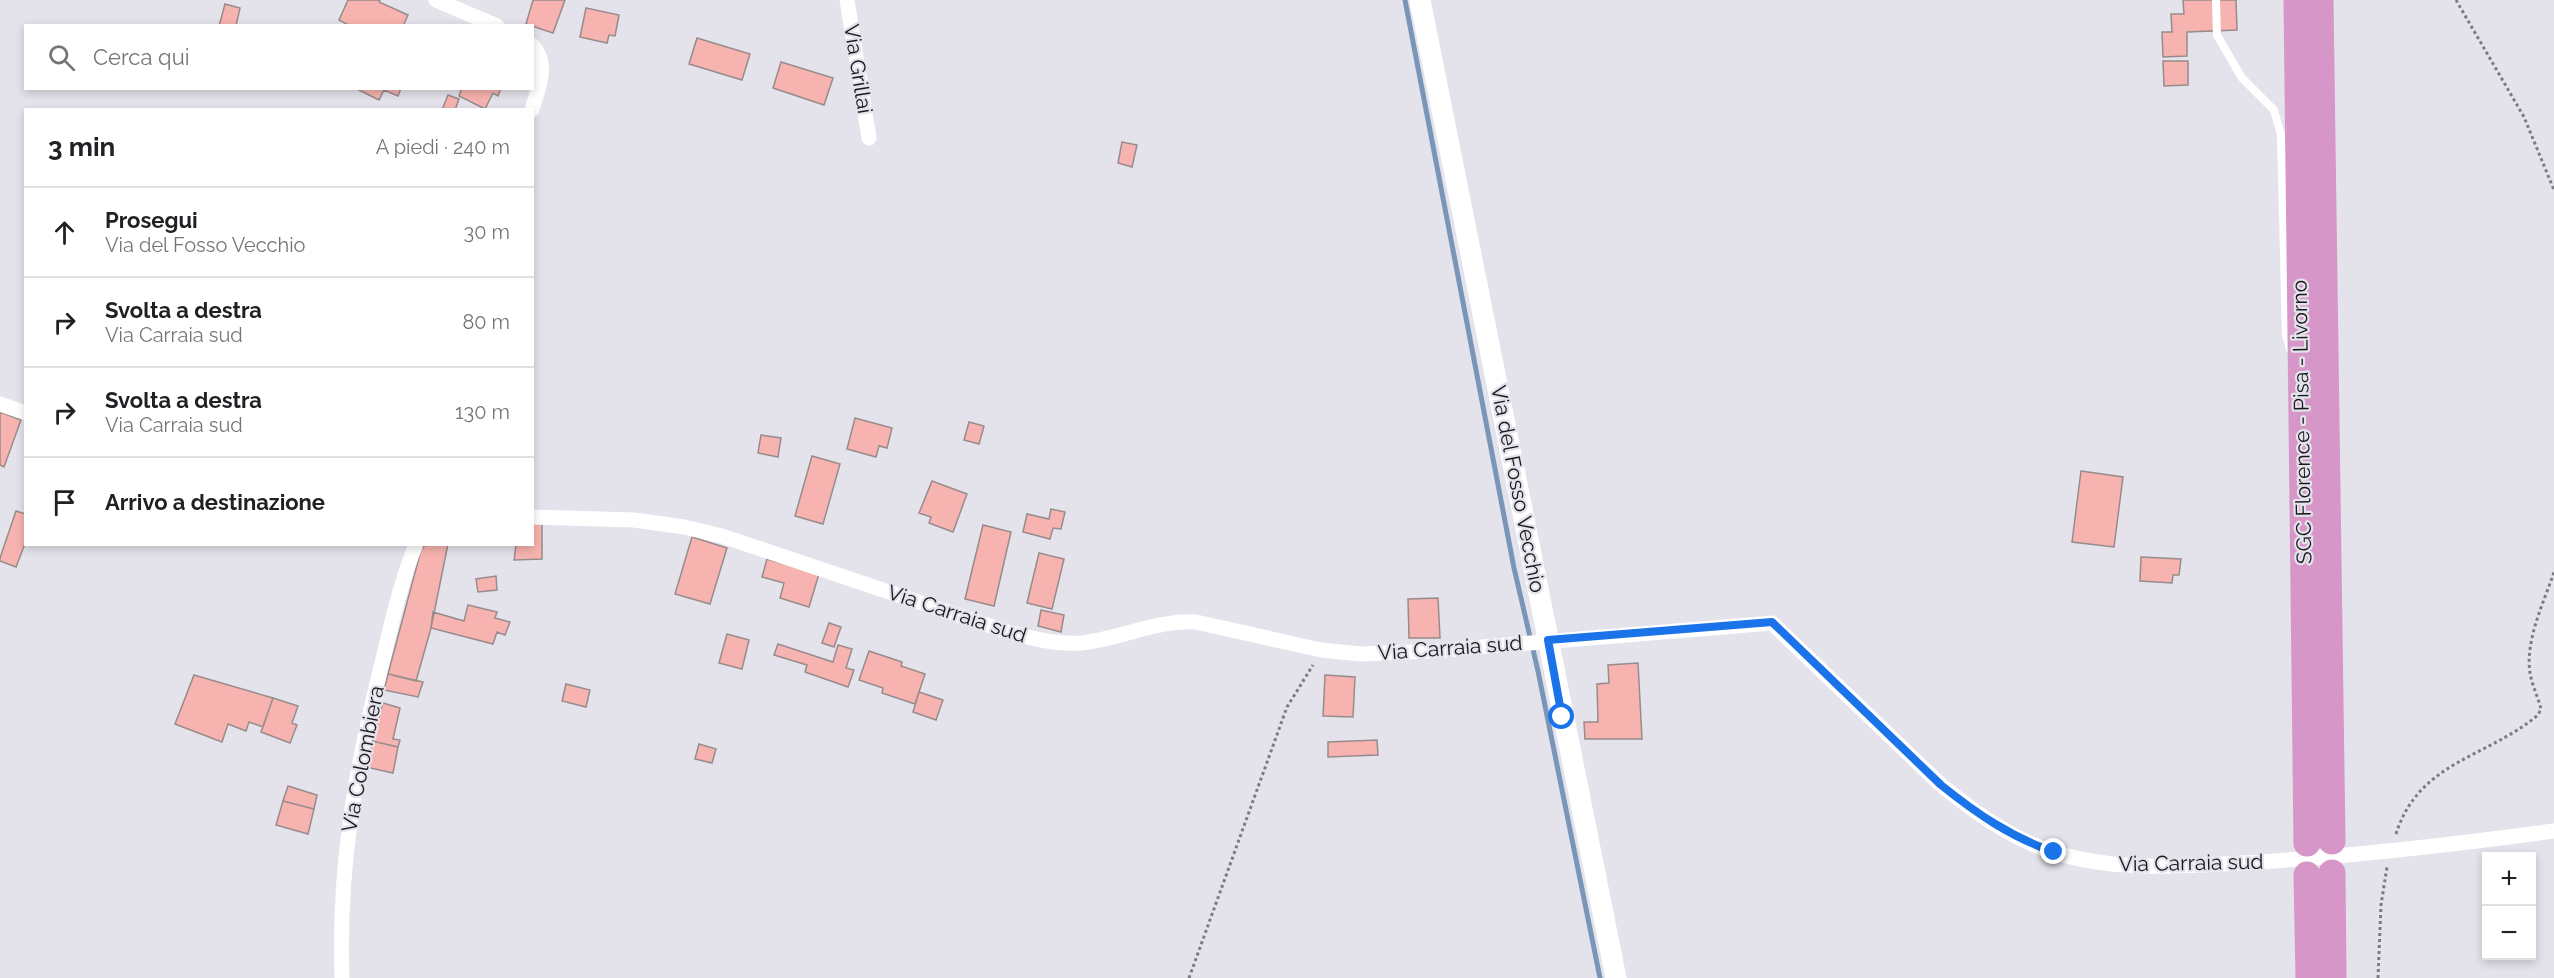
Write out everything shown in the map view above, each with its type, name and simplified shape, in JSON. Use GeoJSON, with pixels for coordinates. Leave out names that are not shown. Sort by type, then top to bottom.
{"type":"FeatureCollection","features":[{"type":"Feature","properties":{"kind":"highway","name":"SGC Florence - Pisa - Livorno"},"geometry":{"type":"LineString","coordinates":[[2297,0],[2302,386],[2319,842],[2320,0]]}},
{"type":"Feature","properties":{"kind":"highway"},"geometry":{"type":"LineString","coordinates":[[2309,978],[2320,874],[2333,978]]}},
{"type":"Feature","properties":{"kind":"street"},"geometry":{"type":"LineString","coordinates":[[436,0],[492,24]]}},
{"type":"Feature","properties":{"kind":"street","name":"Via Grillai"},"geometry":{"type":"LineString","coordinates":[[847,0],[869,138]]}},
{"type":"Feature","properties":{"kind":"street","name":"Via del Fosso Vecchio"},"geometry":{"type":"LineString","coordinates":[[1420,0],[1544,640],[1616,978]]}},
{"type":"Feature","properties":{"kind":"street"},"geometry":{"type":"LineString","coordinates":[[532,108],[542,68],[540,57],[534,48]]}},
{"type":"Feature","properties":{"kind":"street"},"geometry":{"type":"LineString","coordinates":[[0,404],[24,412]]}},
{"type":"Feature","properties":{"kind":"street","name":"Via Carraia sud"},"geometry":{"type":"LineString","coordinates":[[534,517],[634,520],[684,527],[722,536],[1008,632],[1055,643],[1083,643],[1151,626],[1196,622],[1322,650],[1362,654],[1398,653],[1772,622],[1941,785],[1985,819],[2014,837],[2054,852],[2099,864],[2151,867],[2366,855],[2484,842],[2554,831]]}},
{"type":"Feature","properties":{"kind":"street","name":"Via Colombiera"},"geometry":{"type":"LineString","coordinates":[[342,978],[342,882],[354,788],[395,608],[415,546]]}},
{"type":"Feature","properties":{"kind":"lane"},"geometry":{"type":"LineString","coordinates":[[2216,0],[2217,35],[2242,78],[2274,110],[2281,135],[2286,335],[2302,386]]}},
{"type":"Feature","properties":{"kind":"path"},"geometry":{"type":"LineString","coordinates":[[2456,0],[2524,117],[2554,190]]}},
{"type":"Feature","properties":{"kind":"path"},"geometry":{"type":"LineString","coordinates":[[2395,837],[2401,817],[2415,796],[2434,778],[2538,715],[2541,710],[2530,673],[2530,655],[2535,630],[2554,572]]}},
{"type":"Feature","properties":{"kind":"path"},"geometry":{"type":"LineString","coordinates":[[1189,978],[1287,707],[1322,650]]}},
{"type":"Feature","properties":{"kind":"path"},"geometry":{"type":"LineString","coordinates":[[2378,978],[2381,905],[2387,867]]}},
{"type":"Feature","properties":{"kind":"building"},"geometry":{"type":"Polygon","coordinates":[[[348,0],[380,0],[379,2],[408,15],[404,24],[346,24],[339,20],[348,0]]]}},
{"type":"Feature","properties":{"kind":"building"},"geometry":{"type":"Polygon","coordinates":[[[533,0],[565,0],[553,33],[534,27],[534,24],[526,24],[533,0]]]}},
{"type":"Feature","properties":{"kind":"building"},"geometry":{"type":"Polygon","coordinates":[[[2183,0],[2236,0],[2237,30],[2187,32],[2187,56],[2163,57],[2162,32],[2172,32],[2171,14],[2184,14],[2183,0]]]}},
{"type":"Feature","properties":{"kind":"building"},"geometry":{"type":"Polygon","coordinates":[[[225,4],[240,8],[236,24],[220,24],[225,4]]]}},
{"type":"Feature","properties":{"kind":"building"},"geometry":{"type":"Polygon","coordinates":[[[586,8],[619,15],[615,36],[609,35],[607,43],[580,37],[586,8]]]}},
{"type":"Feature","properties":{"kind":"building"},"geometry":{"type":"Polygon","coordinates":[[[697,38],[750,54],[742,80],[689,64],[697,38]]]}},
{"type":"Feature","properties":{"kind":"building"},"geometry":{"type":"Polygon","coordinates":[[[2163,61],[2188,61],[2188,85],[2164,86],[2163,61]]]}},
{"type":"Feature","properties":{"kind":"building"},"geometry":{"type":"Polygon","coordinates":[[[781,62],[833,78],[824,105],[773,88],[781,62]]]}},
{"type":"Feature","properties":{"kind":"building"},"geometry":{"type":"Polygon","coordinates":[[[359,90],[384,90],[379,100],[359,90]]]}},
{"type":"Feature","properties":{"kind":"building"},"geometry":{"type":"Polygon","coordinates":[[[384,90],[400,90],[398,96],[384,90]]]}},
{"type":"Feature","properties":{"kind":"building"},"geometry":{"type":"Polygon","coordinates":[[[461,90],[500,90],[498,96],[493,93],[486,108],[459,96],[461,90]]]}},
{"type":"Feature","properties":{"kind":"building"},"geometry":{"type":"Polygon","coordinates":[[[448,95],[459,99],[456,108],[443,108],[448,95]]]}},
{"type":"Feature","properties":{"kind":"building"},"geometry":{"type":"Polygon","coordinates":[[[1122,142],[1137,145],[1132,167],[1118,163],[1122,142]]]}},
{"type":"Feature","properties":{"kind":"building"},"geometry":{"type":"Polygon","coordinates":[[[0,412],[21,420],[4,467],[0,465],[0,412]]]}},
{"type":"Feature","properties":{"kind":"building"},"geometry":{"type":"Polygon","coordinates":[[[855,418],[892,428],[887,448],[879,446],[876,457],[847,449],[855,418]]]}},
{"type":"Feature","properties":{"kind":"building"},"geometry":{"type":"Polygon","coordinates":[[[969,422],[984,426],[979,444],[964,440],[969,422]]]}},
{"type":"Feature","properties":{"kind":"building"},"geometry":{"type":"Polygon","coordinates":[[[761,435],[781,438],[778,457],[758,453],[761,435]]]}},
{"type":"Feature","properties":{"kind":"building"},"geometry":{"type":"Polygon","coordinates":[[[812,456],[840,464],[823,524],[795,516],[812,456]]]}},
{"type":"Feature","properties":{"kind":"building"},"geometry":{"type":"Polygon","coordinates":[[[2081,471],[2123,477],[2114,547],[2072,542],[2081,471]]]}},
{"type":"Feature","properties":{"kind":"building"},"geometry":{"type":"Polygon","coordinates":[[[932,481],[967,494],[953,532],[929,523],[931,517],[919,513],[932,481]]]}},
{"type":"Feature","properties":{"kind":"building"},"geometry":{"type":"Polygon","coordinates":[[[1051,509],[1065,512],[1061,529],[1053,528],[1050,539],[1023,532],[1027,514],[1049,519],[1051,509]]]}},
{"type":"Feature","properties":{"kind":"building"},"geometry":{"type":"Polygon","coordinates":[[[16,511],[24,513],[24,546],[16,567],[0,561],[16,511]]]}},
{"type":"Feature","properties":{"kind":"building"},"geometry":{"type":"Polygon","coordinates":[[[534,522],[542,522],[542,559],[514,560],[516,546],[534,546],[534,522]]]}},
{"type":"Feature","properties":{"kind":"building"},"geometry":{"type":"Polygon","coordinates":[[[983,525],[1011,532],[994,606],[965,599],[983,525]]]}},
{"type":"Feature","properties":{"kind":"building"},"geometry":{"type":"Polygon","coordinates":[[[692,537],[727,548],[710,604],[675,594],[692,537]]]}},
{"type":"Feature","properties":{"kind":"building"},"geometry":{"type":"Polygon","coordinates":[[[424,546],[448,546],[431,628],[416,681],[388,674],[421,550],[424,546]]]}},
{"type":"Feature","properties":{"kind":"building"},"geometry":{"type":"Polygon","coordinates":[[[1039,553],[1064,559],[1052,609],[1027,603],[1039,553]]]}},
{"type":"Feature","properties":{"kind":"building"},"geometry":{"type":"Polygon","coordinates":[[[2141,557],[2181,559],[2179,575],[2173,575],[2172,583],[2140,581],[2141,557]]]}},
{"type":"Feature","properties":{"kind":"building"},"geometry":{"type":"Polygon","coordinates":[[[767,559],[819,574],[809,607],[780,598],[784,583],[762,577],[767,559]]]}},
{"type":"Feature","properties":{"kind":"building"},"geometry":{"type":"Polygon","coordinates":[[[496,576],[497,590],[478,592],[476,579],[496,576]]]}},
{"type":"Feature","properties":{"kind":"building"},"geometry":{"type":"Polygon","coordinates":[[[1438,598],[1440,638],[1409,638],[1408,599],[1438,598]]]}},
{"type":"Feature","properties":{"kind":"building"},"geometry":{"type":"Polygon","coordinates":[[[468,605],[497,612],[495,618],[510,622],[505,635],[497,632],[493,644],[431,628],[433,612],[464,621],[468,605]]]}},
{"type":"Feature","properties":{"kind":"building"},"geometry":{"type":"Polygon","coordinates":[[[1041,610],[1064,615],[1061,632],[1038,626],[1041,610]]]}},
{"type":"Feature","properties":{"kind":"building"},"geometry":{"type":"Polygon","coordinates":[[[829,623],[841,627],[834,647],[822,643],[829,623]]]}},
{"type":"Feature","properties":{"kind":"building"},"geometry":{"type":"Polygon","coordinates":[[[727,634],[749,640],[742,669],[719,663],[727,634]]]}},
{"type":"Feature","properties":{"kind":"building"},"geometry":{"type":"Polygon","coordinates":[[[778,644],[833,662],[838,645],[852,649],[846,668],[854,670],[848,687],[805,672],[807,665],[774,655],[778,644]]]}},
{"type":"Feature","properties":{"kind":"building"},"geometry":{"type":"Polygon","coordinates":[[[869,651],[902,662],[901,666],[925,674],[915,704],[882,693],[883,688],[859,680],[869,651]]]}},
{"type":"Feature","properties":{"kind":"building"},"geometry":{"type":"Polygon","coordinates":[[[1638,663],[1642,739],[1585,739],[1584,722],[1598,722],[1597,684],[1609,683],[1608,665],[1638,663]]]}},
{"type":"Feature","properties":{"kind":"building"},"geometry":{"type":"Polygon","coordinates":[[[388,674],[423,682],[418,697],[384,690],[388,674]]]}},
{"type":"Feature","properties":{"kind":"building"},"geometry":{"type":"Polygon","coordinates":[[[194,675],[273,698],[263,727],[249,722],[246,731],[228,724],[222,742],[175,724],[194,675]]]}},
{"type":"Feature","properties":{"kind":"building"},"geometry":{"type":"Polygon","coordinates":[[[1325,675],[1355,677],[1353,717],[1323,716],[1325,675]]]}},
{"type":"Feature","properties":{"kind":"building"},"geometry":{"type":"Polygon","coordinates":[[[566,684],[590,690],[586,707],[562,701],[566,684]]]}},
{"type":"Feature","properties":{"kind":"building"},"geometry":{"type":"Polygon","coordinates":[[[919,692],[943,700],[936,720],[913,712],[919,692]]]}},
{"type":"Feature","properties":{"kind":"building"},"geometry":{"type":"Polygon","coordinates":[[[273,698],[298,706],[292,723],[297,725],[290,743],[261,732],[273,698]]]}},
{"type":"Feature","properties":{"kind":"building"},"geometry":{"type":"Polygon","coordinates":[[[383,703],[400,708],[393,739],[400,740],[398,747],[372,741],[383,703]]]}},
{"type":"Feature","properties":{"kind":"building"},"geometry":{"type":"Polygon","coordinates":[[[1377,740],[1378,755],[1328,757],[1328,742],[1377,740]]]}},
{"type":"Feature","properties":{"kind":"building"},"geometry":{"type":"Polygon","coordinates":[[[372,741],[398,747],[393,773],[366,767],[372,741]]]}},
{"type":"Feature","properties":{"kind":"building"},"geometry":{"type":"Polygon","coordinates":[[[699,744],[716,749],[712,763],[695,759],[699,744]]]}},
{"type":"Feature","properties":{"kind":"building"},"geometry":{"type":"Polygon","coordinates":[[[288,786],[317,795],[314,809],[283,801],[288,786]]]}},
{"type":"Feature","properties":{"kind":"building"},"geometry":{"type":"Polygon","coordinates":[[[283,801],[314,809],[308,834],[276,825],[283,801]]]}},
{"type":"Feature","properties":{"kind":"waterway"},"geometry":{"type":"LineString","coordinates":[[1405,0],[1514,568],[1538,671],[1600,978]]}},
{"type":"Feature","properties":{"kind":"route"},"geometry":{"type":"LineString","coordinates":[[1562,717],[1548,640],[1772,622],[1941,785],[1970,809],[2014,837],[2054,852]]}}]}
